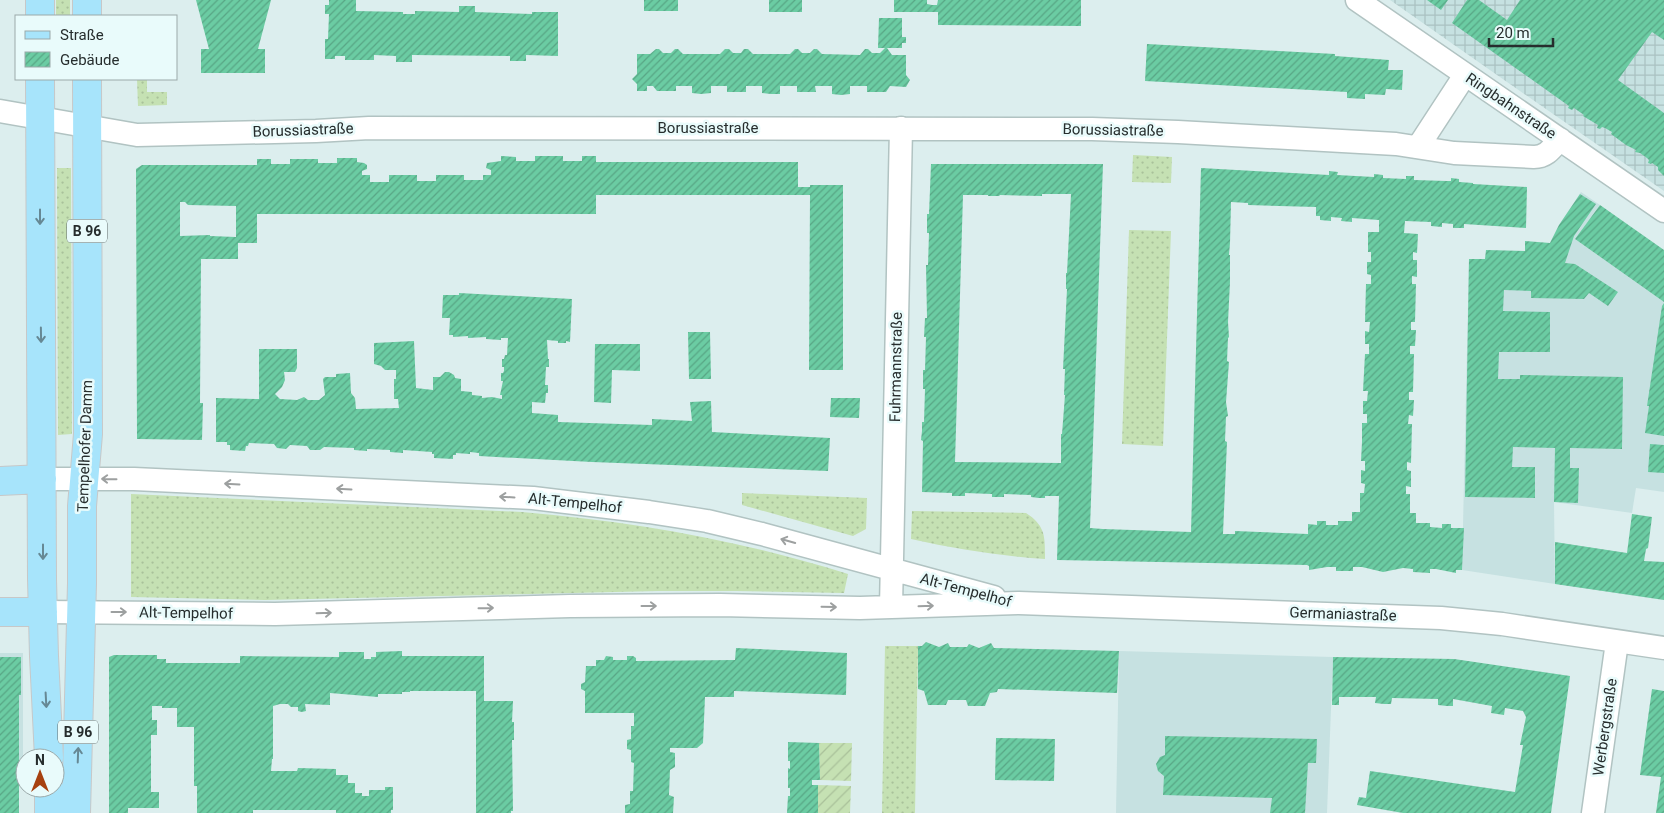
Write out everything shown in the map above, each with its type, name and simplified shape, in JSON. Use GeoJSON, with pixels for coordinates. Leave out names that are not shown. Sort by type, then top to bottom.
{"type":"FeatureCollection","features":[{"type":"Feature","properties":{"kind":"main road"},"geometry":{"type":"LineString","coordinates":[[40,0],[40,15]]}},
{"type":"Feature","properties":{"kind":"main road"},"geometry":{"type":"LineString","coordinates":[[86,0],[86,15]]}},
{"type":"Feature","properties":{"kind":"main road","name":"B 96"},"geometry":{"type":"LineString","coordinates":[[40,80],[43,612],[49,748]]}},
{"type":"Feature","properties":{"kind":"main road","name":"Tempelhofer Damm"},"geometry":{"type":"LineString","coordinates":[[76,813],[82,612],[82,506],[88,434],[87,80]]}},
{"type":"Feature","properties":{"kind":"main road","name":"Alt-Tempelhof"},"geometry":{"type":"LineString","coordinates":[[0,481],[42,479]]}},
{"type":"Feature","properties":{"kind":"main road","name":"Alt-Tempelhof"},"geometry":{"type":"LineString","coordinates":[[0,612],[43,612]]}},
{"type":"Feature","properties":{"kind":"main road"},"geometry":{"type":"LineString","coordinates":[[49,798],[49,813]]}},
{"type":"Feature","properties":{"kind":"street","name":"Ringbahnstraße"},"geometry":{"type":"LineString","coordinates":[[1357,0],[1664,211]]}},
{"type":"Feature","properties":{"kind":"street"},"geometry":{"type":"LineString","coordinates":[[1418,147],[1465,75]]}},
{"type":"Feature","properties":{"kind":"street","name":"Borussiastraße"},"geometry":{"type":"LineString","coordinates":[[0,111],[137,135],[370,128],[1130,130],[1396,144],[1454,153],[1541,157],[1547,154],[1560,139]]}},
{"type":"Feature","properties":{"kind":"street","name":"Fuhrmannstraße"},"geometry":{"type":"LineString","coordinates":[[891,607],[901,128]]}},
{"type":"Feature","properties":{"kind":"street","name":"Alt-Tempelhof"},"geometry":{"type":"LineString","coordinates":[[42,479],[134,479],[523,498],[584,503],[707,521],[1019,603]]}},
{"type":"Feature","properties":{"kind":"street","name":"Alt-Tempelhof"},"geometry":{"type":"LineString","coordinates":[[43,612],[275,614],[644,606],[891,607],[1019,603]]}},
{"type":"Feature","properties":{"kind":"street","name":"Germaniastraße"},"geometry":{"type":"LineString","coordinates":[[1019,603],[1441,618],[1502,624],[1664,648]]}},
{"type":"Feature","properties":{"kind":"street","name":"Werbergstraße"},"geometry":{"type":"LineString","coordinates":[[1593,813],[1617,642]]}},
{"type":"Feature","properties":{"kind":"shaded area"},"geometry":{"type":"Polygon","coordinates":[[[1390,0],[1664,0],[1664,191],[1507,82],[1390,0]]]}},
{"type":"Feature","properties":{"kind":"shaded area"},"geometry":{"type":"Polygon","coordinates":[[[1581,192],[1600,205],[1575,239],[1664,302],[1664,492],[1636,488],[1632,513],[1554,502],[1555,584],[1462,570],[1469,259],[1531,260],[1550,243],[1559,225],[1581,192]]]}},
{"type":"Feature","properties":{"kind":"shaded area"},"geometry":{"type":"Polygon","coordinates":[[[1119,651],[1333,657],[1327,813],[1116,813],[1119,651]]]}},
{"type":"Feature","properties":{"kind":"shaded area"},"geometry":{"type":"Polygon","coordinates":[[[0,653],[23,653],[23,748],[15,748],[15,768],[0,768],[0,653]]]}},
{"type":"Feature","properties":{"kind":"green space"},"geometry":{"type":"Polygon","coordinates":[[[56,0],[70,0],[70,15],[56,15],[56,0]]]}},
{"type":"Feature","properties":{"kind":"green space"},"geometry":{"type":"Polygon","coordinates":[[[137,80],[147,80],[147,92],[167,92],[167,105],[138,106],[137,80]]]}},
{"type":"Feature","properties":{"kind":"green space"},"geometry":{"type":"Polygon","coordinates":[[[1133,155],[1172,157],[1171,183],[1132,182],[1133,155]]]}},
{"type":"Feature","properties":{"kind":"green space"},"geometry":{"type":"Polygon","coordinates":[[[57,168],[71,168],[72,434],[58,435],[57,168]]]}},
{"type":"Feature","properties":{"kind":"green space"},"geometry":{"type":"Polygon","coordinates":[[[1129,230],[1171,231],[1163,446],[1122,444],[1129,230]]]}},
{"type":"Feature","properties":{"kind":"green space"},"geometry":{"type":"Polygon","coordinates":[[[742,493],[867,498],[866,529],[853,536],[742,505],[742,493]]]}},
{"type":"Feature","properties":{"kind":"green space"},"geometry":{"type":"Polygon","coordinates":[[[131,494],[522,512],[564,516],[647,527],[727,542],[767,551],[848,574],[844,593],[658,591],[265,600],[131,597],[131,494]]]}},
{"type":"Feature","properties":{"kind":"green space"},"geometry":{"type":"Polygon","coordinates":[[[912,511],[1026,513],[1041,527],[1045,544],[1045,559],[978,552],[911,539],[912,511]]]}},
{"type":"Feature","properties":{"kind":"green space"},"geometry":{"type":"Polygon","coordinates":[[[885,646],[918,646],[915,813],[882,813],[885,646]]]}},
{"type":"Feature","properties":{"kind":"green space"},"geometry":{"type":"Polygon","coordinates":[[[819,743],[852,743],[851,781],[820,780],[819,743]]]}},
{"type":"Feature","properties":{"kind":"green space"},"geometry":{"type":"Polygon","coordinates":[[[818,785],[851,786],[850,813],[818,813],[818,785]]]}},
{"type":"Feature","properties":{"kind":"building"},"geometry":{"type":"Polygon","coordinates":[[[196,0],[271,0],[258,49],[265,49],[265,73],[201,73],[201,49],[209,49],[196,0]]]}},
{"type":"Feature","properties":{"kind":"building"},"geometry":{"type":"Polygon","coordinates":[[[329,0],[356,0],[356,11],[403,12],[403,14],[415,14],[415,11],[459,12],[459,6],[475,6],[475,12],[532,14],[532,12],[558,12],[558,56],[526,55],[526,61],[510,61],[510,56],[412,55],[412,62],[396,62],[396,56],[374,55],[374,60],[345,60],[345,56],[325,59],[325,39],[328,39],[329,14],[325,14],[325,5],[329,5],[329,0]]]}},
{"type":"Feature","properties":{"kind":"building"},"geometry":{"type":"Polygon","coordinates":[[[644,0],[678,0],[678,11],[644,11],[644,0]]]}},
{"type":"Feature","properties":{"kind":"building"},"geometry":{"type":"Polygon","coordinates":[[[769,0],[802,0],[802,12],[769,12],[769,0]]]}},
{"type":"Feature","properties":{"kind":"building"},"geometry":{"type":"Polygon","coordinates":[[[894,0],[927,0],[927,4],[937,5],[938,0],[1081,0],[1081,26],[938,25],[938,12],[894,12],[894,0]]]}},
{"type":"Feature","properties":{"kind":"building"},"geometry":{"type":"Polygon","coordinates":[[[1427,0],[1448,0],[1441,10],[1427,0]]]}},
{"type":"Feature","properties":{"kind":"building"},"geometry":{"type":"Polygon","coordinates":[[[1467,0],[1479,0],[1507,20],[1520,0],[1664,0],[1664,40],[1652,32],[1618,80],[1664,113],[1664,176],[1658,170],[1658,167],[1648,163],[1649,160],[1647,158],[1635,152],[1636,150],[1611,134],[1612,132],[1602,127],[1600,129],[1597,128],[1598,125],[1574,108],[1572,110],[1568,108],[1569,106],[1452,23],[1467,0]]]}},
{"type":"Feature","properties":{"kind":"building"},"geometry":{"type":"Polygon","coordinates":[[[879,18],[902,18],[902,37],[906,37],[906,43],[902,43],[902,48],[887,48],[892,55],[906,55],[906,75],[910,80],[906,87],[890,86],[886,92],[867,92],[867,86],[850,86],[850,94],[841,95],[832,94],[832,86],[815,86],[816,92],[797,92],[797,86],[780,86],[780,94],[771,94],[762,93],[762,86],[746,86],[746,92],[727,92],[727,86],[711,86],[711,93],[701,94],[692,93],[692,86],[676,86],[676,91],[657,91],[653,86],[647,86],[647,91],[637,91],[637,84],[632,79],[637,74],[637,54],[650,54],[656,49],[663,53],[671,53],[678,49],[683,54],[720,54],[725,49],[729,49],[733,53],[741,53],[744,49],[748,49],[753,54],[790,54],[795,49],[802,53],[810,53],[817,49],[822,54],[860,55],[865,49],[872,53],[880,53],[885,48],[878,48],[879,18]]]}},
{"type":"Feature","properties":{"kind":"building"},"geometry":{"type":"Polygon","coordinates":[[[1147,44],[1335,54],[1335,56],[1389,60],[1388,70],[1403,70],[1402,90],[1386,89],[1385,95],[1365,94],[1365,99],[1347,98],[1347,92],[1145,81],[1147,44]]]}},
{"type":"Feature","properties":{"kind":"building"},"geometry":{"type":"Polygon","coordinates":[[[501,156],[516,157],[516,161],[535,161],[535,156],[563,156],[563,161],[582,161],[582,156],[596,156],[596,162],[798,162],[798,187],[843,185],[843,370],[809,370],[810,195],[596,195],[596,214],[257,214],[257,243],[238,243],[238,259],[201,259],[200,403],[203,403],[202,440],[137,439],[136,169],[142,165],[257,165],[257,159],[271,159],[271,164],[290,164],[290,159],[318,159],[318,163],[337,163],[337,158],[357,158],[357,162],[367,165],[367,169],[362,171],[362,175],[370,175],[370,182],[389,182],[389,175],[417,175],[417,181],[436,181],[436,175],[464,175],[464,180],[483,180],[483,175],[491,175],[491,170],[486,168],[487,163],[501,161],[501,156]],[[180,202],[180,236],[210,235],[236,237],[236,206],[188,205],[185,202],[180,202]]]}},
{"type":"Feature","properties":{"kind":"building"},"geometry":{"type":"Polygon","coordinates":[[[931,164],[1103,164],[1090,528],[1191,532],[1201,168],[1329,175],[1329,171],[1338,172],[1337,175],[1374,177],[1374,174],[1383,175],[1383,178],[1406,179],[1406,176],[1414,176],[1414,180],[1451,181],[1451,178],[1459,179],[1459,182],[1473,184],[1527,187],[1526,228],[1464,224],[1464,228],[1453,228],[1453,224],[1442,223],[1442,227],[1431,226],[1431,222],[1405,221],[1404,233],[1418,234],[1417,253],[1413,252],[1413,260],[1417,260],[1417,277],[1412,276],[1412,284],[1416,284],[1415,322],[1411,322],[1411,330],[1416,330],[1415,346],[1410,346],[1410,354],[1414,354],[1413,392],[1409,392],[1409,400],[1414,400],[1413,416],[1409,415],[1408,424],[1412,424],[1411,463],[1407,462],[1407,470],[1411,471],[1411,487],[1406,486],[1406,494],[1410,494],[1410,513],[1416,513],[1416,523],[1430,523],[1430,527],[1442,528],[1442,524],[1451,524],[1451,528],[1464,528],[1462,570],[1456,570],[1456,573],[1430,569],[1430,573],[1413,572],[1413,569],[1403,568],[1383,572],[1353,567],[1353,571],[1336,571],[1336,567],[1309,570],[1307,565],[1057,560],[1059,496],[1039,498],[1031,497],[1031,495],[1004,494],[1004,497],[992,497],[992,494],[965,493],[965,496],[952,496],[952,493],[922,492],[923,441],[921,440],[922,422],[924,422],[925,389],[923,389],[923,370],[925,370],[925,318],[927,318],[926,265],[928,265],[929,233],[927,233],[927,214],[929,214],[931,164]],[[1042,194],[1042,196],[963,195],[955,462],[1061,463],[1061,434],[1065,395],[1065,369],[1063,369],[1066,273],[1071,194],[1042,194]],[[1231,202],[1227,361],[1229,362],[1226,402],[1228,416],[1226,417],[1225,441],[1227,442],[1223,534],[1235,534],[1235,531],[1308,534],[1308,524],[1317,525],[1317,521],[1326,521],[1326,525],[1338,525],[1338,521],[1352,521],[1352,512],[1360,512],[1360,493],[1364,493],[1365,484],[1361,483],[1361,470],[1365,471],[1365,461],[1361,461],[1362,423],[1367,423],[1367,414],[1363,414],[1363,401],[1367,401],[1368,391],[1363,391],[1365,354],[1369,354],[1369,344],[1365,344],[1365,331],[1369,332],[1370,322],[1365,322],[1366,284],[1371,284],[1371,275],[1367,274],[1367,262],[1371,262],[1371,252],[1368,252],[1368,232],[1379,232],[1379,220],[1352,218],[1352,222],[1341,221],[1342,218],[1331,217],[1331,221],[1320,220],[1320,216],[1316,216],[1316,207],[1248,205],[1248,203],[1231,202]]]}},
{"type":"Feature","properties":{"kind":"building"},"geometry":{"type":"Polygon","coordinates":[[[1580,194],[1596,204],[1574,236],[1565,263],[1575,264],[1618,292],[1608,306],[1589,293],[1584,299],[1531,298],[1531,291],[1504,290],[1503,311],[1550,312],[1550,352],[1499,352],[1498,379],[1520,379],[1520,375],[1623,377],[1622,449],[1570,448],[1570,468],[1579,468],[1578,503],[1554,502],[1555,448],[1513,447],[1512,467],[1535,467],[1535,498],[1465,497],[1469,259],[1485,259],[1486,250],[1525,251],[1525,241],[1550,243],[1559,225],[1580,194]]]}},
{"type":"Feature","properties":{"kind":"building"},"geometry":{"type":"Polygon","coordinates":[[[1600,205],[1664,250],[1664,302],[1575,239],[1600,205]]]}},
{"type":"Feature","properties":{"kind":"building"},"geometry":{"type":"Polygon","coordinates":[[[459,293],[572,299],[570,342],[558,343],[558,341],[547,340],[549,367],[546,367],[545,385],[548,385],[548,393],[546,393],[545,403],[532,402],[532,413],[558,415],[558,422],[652,425],[652,419],[692,421],[690,402],[711,401],[712,432],[830,438],[828,471],[592,462],[479,456],[479,453],[470,452],[470,454],[456,453],[456,455],[453,455],[453,459],[434,458],[432,452],[403,450],[403,453],[390,452],[390,450],[367,449],[367,451],[354,450],[354,448],[324,447],[320,450],[310,450],[307,446],[290,445],[286,449],[277,448],[274,444],[249,443],[245,451],[230,450],[230,445],[227,445],[227,442],[216,442],[216,398],[259,399],[259,349],[297,349],[297,368],[295,372],[284,372],[285,380],[282,387],[275,394],[280,399],[297,400],[304,397],[308,400],[319,400],[325,395],[323,379],[325,377],[336,377],[336,374],[350,373],[351,393],[355,398],[356,409],[399,408],[398,399],[394,399],[396,370],[385,370],[381,366],[374,364],[374,343],[414,341],[416,388],[433,390],[433,377],[440,377],[445,372],[449,372],[455,378],[461,379],[461,391],[472,392],[472,395],[482,396],[482,398],[502,399],[502,395],[500,395],[503,381],[501,381],[501,373],[504,371],[504,367],[502,367],[502,359],[507,355],[508,338],[501,338],[501,340],[486,339],[486,337],[453,337],[453,335],[449,335],[450,318],[442,318],[443,295],[459,295],[459,293]]]}},
{"type":"Feature","properties":{"kind":"building"},"geometry":{"type":"Polygon","coordinates":[[[1664,303],[1664,436],[1645,433],[1649,406],[1647,406],[1664,303]]]}},
{"type":"Feature","properties":{"kind":"building"},"geometry":{"type":"Polygon","coordinates":[[[688,332],[710,332],[711,379],[689,379],[688,332]]]}},
{"type":"Feature","properties":{"kind":"building"},"geometry":{"type":"Polygon","coordinates":[[[595,344],[640,344],[640,371],[612,370],[611,403],[594,402],[595,344]]]}},
{"type":"Feature","properties":{"kind":"building"},"geometry":{"type":"Polygon","coordinates":[[[831,398],[860,398],[859,418],[830,417],[831,398]]]}},
{"type":"Feature","properties":{"kind":"building"},"geometry":{"type":"Polygon","coordinates":[[[1650,444],[1664,445],[1664,473],[1648,472],[1650,444]]]}},
{"type":"Feature","properties":{"kind":"building"},"geometry":{"type":"Polygon","coordinates":[[[1632,514],[1652,517],[1648,548],[1646,549],[1644,561],[1664,562],[1664,600],[1555,584],[1555,542],[1627,553],[1632,514]]]}},
{"type":"Feature","properties":{"kind":"building"},"geometry":{"type":"Polygon","coordinates":[[[926,642],[939,647],[948,643],[950,647],[967,647],[969,644],[979,648],[991,643],[994,648],[1119,651],[1117,693],[998,689],[997,692],[990,693],[985,706],[968,706],[966,700],[948,700],[946,705],[928,705],[924,691],[918,689],[918,646],[922,646],[926,642]]]}},
{"type":"Feature","properties":{"kind":"building"},"geometry":{"type":"Polygon","coordinates":[[[736,648],[847,653],[846,695],[734,691],[734,697],[705,697],[703,743],[697,748],[670,748],[670,752],[675,753],[675,767],[670,770],[669,795],[674,797],[673,813],[625,813],[625,805],[630,804],[630,791],[633,791],[634,763],[631,762],[631,750],[627,749],[627,740],[631,739],[634,713],[585,713],[585,691],[581,689],[581,684],[585,682],[586,666],[596,666],[596,660],[604,660],[606,656],[613,657],[613,660],[627,660],[627,656],[633,656],[636,658],[636,661],[735,660],[736,648]]]}},
{"type":"Feature","properties":{"kind":"building"},"geometry":{"type":"Polygon","coordinates":[[[402,651],[402,656],[484,656],[484,701],[513,701],[513,811],[511,813],[476,813],[476,691],[410,691],[402,692],[402,694],[378,694],[378,697],[330,693],[330,705],[305,704],[306,711],[302,712],[298,711],[298,707],[291,707],[288,704],[273,706],[273,759],[271,771],[297,771],[298,768],[336,769],[336,775],[348,775],[348,783],[355,783],[355,793],[362,793],[362,796],[369,796],[369,790],[385,790],[385,787],[393,787],[393,810],[391,810],[391,813],[336,813],[336,810],[253,810],[253,813],[197,813],[197,786],[194,786],[194,727],[177,727],[177,708],[152,706],[152,720],[157,720],[157,735],[151,735],[151,792],[159,792],[159,808],[128,808],[128,813],[109,813],[109,657],[114,655],[157,655],[157,659],[166,659],[166,663],[240,663],[240,656],[339,657],[339,652],[364,652],[364,659],[371,659],[371,657],[376,657],[376,652],[402,651]]]}},
{"type":"Feature","properties":{"kind":"building"},"geometry":{"type":"Polygon","coordinates":[[[0,657],[21,657],[19,748],[15,748],[15,798],[19,798],[19,813],[0,813],[0,657]]]}},
{"type":"Feature","properties":{"kind":"building"},"geometry":{"type":"Polygon","coordinates":[[[1333,657],[1454,659],[1570,676],[1551,813],[1403,813],[1357,805],[1359,797],[1366,798],[1370,771],[1515,792],[1523,745],[1520,745],[1526,717],[1523,711],[1505,708],[1504,715],[1491,713],[1492,706],[1453,699],[1453,706],[1447,706],[1438,705],[1438,699],[1392,698],[1391,704],[1384,704],[1375,703],[1376,697],[1339,697],[1339,705],[1332,705],[1333,657]]]}},
{"type":"Feature","properties":{"kind":"building"},"geometry":{"type":"Polygon","coordinates":[[[1652,689],[1664,691],[1664,813],[1656,813],[1661,777],[1640,775],[1652,689]]]}},
{"type":"Feature","properties":{"kind":"building"},"geometry":{"type":"Polygon","coordinates":[[[1165,736],[1317,739],[1316,763],[1308,763],[1305,813],[1270,813],[1272,798],[1163,795],[1164,776],[1158,771],[1156,764],[1160,757],[1165,755],[1165,736]]]}},
{"type":"Feature","properties":{"kind":"building"},"geometry":{"type":"Polygon","coordinates":[[[996,738],[1055,739],[1054,781],[995,780],[996,738]]]}},
{"type":"Feature","properties":{"kind":"building"},"geometry":{"type":"Polygon","coordinates":[[[788,742],[819,743],[820,780],[812,780],[812,785],[818,785],[818,813],[787,813],[788,796],[790,796],[790,788],[788,788],[790,761],[788,761],[788,742]]]}}]}
